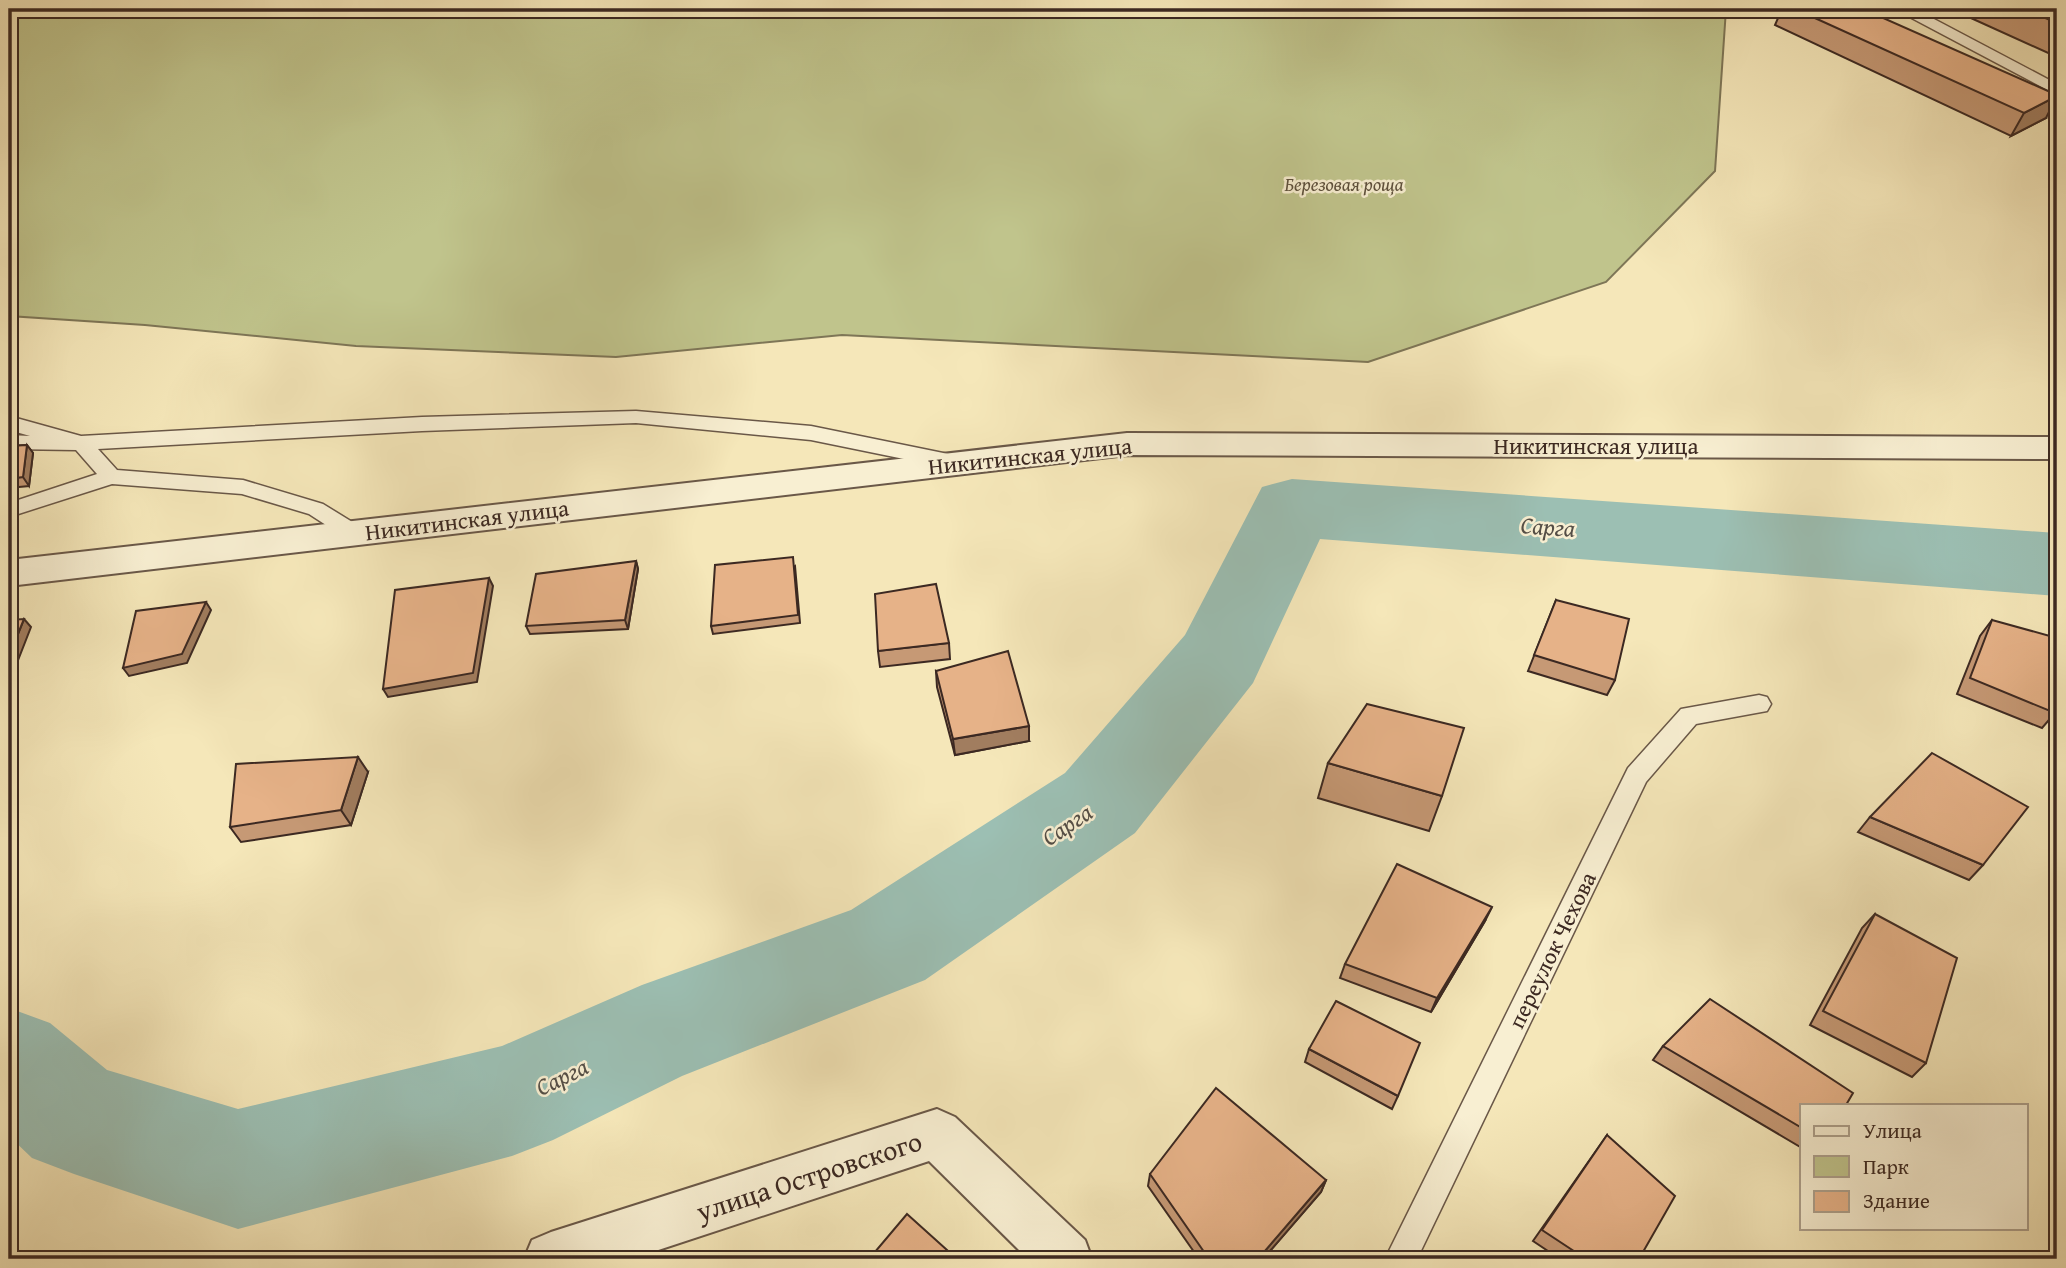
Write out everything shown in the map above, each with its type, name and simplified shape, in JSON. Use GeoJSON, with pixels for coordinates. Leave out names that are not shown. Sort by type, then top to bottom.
{"type":"FeatureCollection","features":[{"type":"Feature","properties":{"kind":"street","name":"Никитинская улица"},"geometry":{"type":"LineString","coordinates":[[9,573],[1126,444],[2057,448]]}},
{"type":"Feature","properties":{"kind":"street","name":"улица Островского"},"geometry":{"type":"LineString","coordinates":[[551,1259],[937,1134],[1066,1259]]}},
{"type":"Feature","properties":{"kind":"lane"},"geometry":{"type":"LineString","coordinates":[[1909,11],[2057,90]]}},
{"type":"Feature","properties":{"kind":"lane"},"geometry":{"type":"LineString","coordinates":[[9,442],[81,443],[422,424],[636,417],[811,433],[960,463]]}},
{"type":"Feature","properties":{"kind":"lane"},"geometry":{"type":"LineString","coordinates":[[9,423],[81,443],[111,477]]}},
{"type":"Feature","properties":{"kind":"lane"},"geometry":{"type":"LineString","coordinates":[[9,510],[111,477],[243,487],[316,509],[354,533]]}},
{"type":"Feature","properties":{"kind":"lane","name":"переулок Чехова"},"geometry":{"type":"LineString","coordinates":[[1401,1259],[1637,775],[1689,716],[1759,704]]}},
{"type":"Feature","properties":{"kind":"green space","name":"Березовая роща"},"geometry":{"type":"Polygon","coordinates":[[[9,9],[1726,9],[1715,171],[1606,282],[1368,362],[842,335],[616,357],[356,346],[145,325],[9,316],[9,9]]]}},
{"type":"Feature","properties":{"kind":"building"},"geometry":{"type":"Polygon","coordinates":[[[1795,9],[1863,9],[2057,96],[2024,113],[1795,9]]]}},
{"type":"Feature","properties":{"kind":"building"},"geometry":{"type":"Polygon","coordinates":[[[2024,9],[2057,9],[2057,23],[2024,9]]]}},
{"type":"Feature","properties":{"kind":"building"},"geometry":{"type":"Polygon","coordinates":[[[27,445],[23,477],[9,479],[9,446],[27,445]]]}},
{"type":"Feature","properties":{"kind":"building"},"geometry":{"type":"Polygon","coordinates":[[[793,557],[798,615],[711,626],[715,565],[793,557]]]}},
{"type":"Feature","properties":{"kind":"building"},"geometry":{"type":"Polygon","coordinates":[[[636,561],[625,620],[526,626],[536,574],[636,561]]]}},
{"type":"Feature","properties":{"kind":"building"},"geometry":{"type":"Polygon","coordinates":[[[489,578],[473,673],[383,689],[395,590],[489,578]]]}},
{"type":"Feature","properties":{"kind":"building"},"geometry":{"type":"Polygon","coordinates":[[[936,584],[949,643],[878,651],[875,594],[936,584]]]}},
{"type":"Feature","properties":{"kind":"building"},"geometry":{"type":"Polygon","coordinates":[[[1556,600],[1629,619],[1615,680],[1534,655],[1556,600]]]}},
{"type":"Feature","properties":{"kind":"building"},"geometry":{"type":"Polygon","coordinates":[[[206,602],[182,654],[123,668],[136,611],[206,602]]]}},
{"type":"Feature","properties":{"kind":"building"},"geometry":{"type":"Polygon","coordinates":[[[24,619],[9,656],[9,620],[24,619]]]}},
{"type":"Feature","properties":{"kind":"building"},"geometry":{"type":"Polygon","coordinates":[[[1992,620],[2057,638],[2055,713],[1970,678],[1992,620]]]}},
{"type":"Feature","properties":{"kind":"building"},"geometry":{"type":"Polygon","coordinates":[[[1008,651],[1029,726],[953,739],[936,671],[1008,651]]]}},
{"type":"Feature","properties":{"kind":"building"},"geometry":{"type":"Polygon","coordinates":[[[1367,704],[1464,728],[1442,796],[1328,763],[1367,704]]]}},
{"type":"Feature","properties":{"kind":"building"},"geometry":{"type":"Polygon","coordinates":[[[1932,753],[2028,807],[1983,865],[1870,817],[1932,753]]]}},
{"type":"Feature","properties":{"kind":"building"},"geometry":{"type":"Polygon","coordinates":[[[358,757],[341,810],[230,827],[236,764],[358,757]]]}},
{"type":"Feature","properties":{"kind":"building"},"geometry":{"type":"Polygon","coordinates":[[[1397,864],[1492,907],[1437,998],[1345,964],[1397,864]]]}},
{"type":"Feature","properties":{"kind":"building"},"geometry":{"type":"Polygon","coordinates":[[[1875,914],[1957,958],[1926,1063],[1823,1011],[1875,914]]]}},
{"type":"Feature","properties":{"kind":"building"},"geometry":{"type":"Polygon","coordinates":[[[1710,999],[1853,1093],[1847,1104],[1800,1104],[1800,1127],[1663,1046],[1710,999]]]}},
{"type":"Feature","properties":{"kind":"building"},"geometry":{"type":"Polygon","coordinates":[[[1336,1001],[1420,1043],[1398,1096],[1309,1049],[1336,1001]]]}},
{"type":"Feature","properties":{"kind":"building"},"geometry":{"type":"Polygon","coordinates":[[[1216,1088],[1326,1180],[1258,1259],[1209,1259],[1150,1174],[1216,1088]]]}},
{"type":"Feature","properties":{"kind":"building"},"geometry":{"type":"Polygon","coordinates":[[[1607,1135],[1675,1196],[1639,1259],[1586,1259],[1542,1230],[1607,1135]]]}},
{"type":"Feature","properties":{"kind":"building"},"geometry":{"type":"Polygon","coordinates":[[[907,1214],[957,1259],[869,1259],[907,1214]]]}},
{"type":"Feature","properties":{"kind":"waterway","name":"Сарга"},"geometry":{"type":"LineString","coordinates":[[9,1062],[74,1117],[238,1169],[512,1100],[642,1038],[887,946],[1100,803],[1220,658],[1292,508],[2057,565]]}}]}
